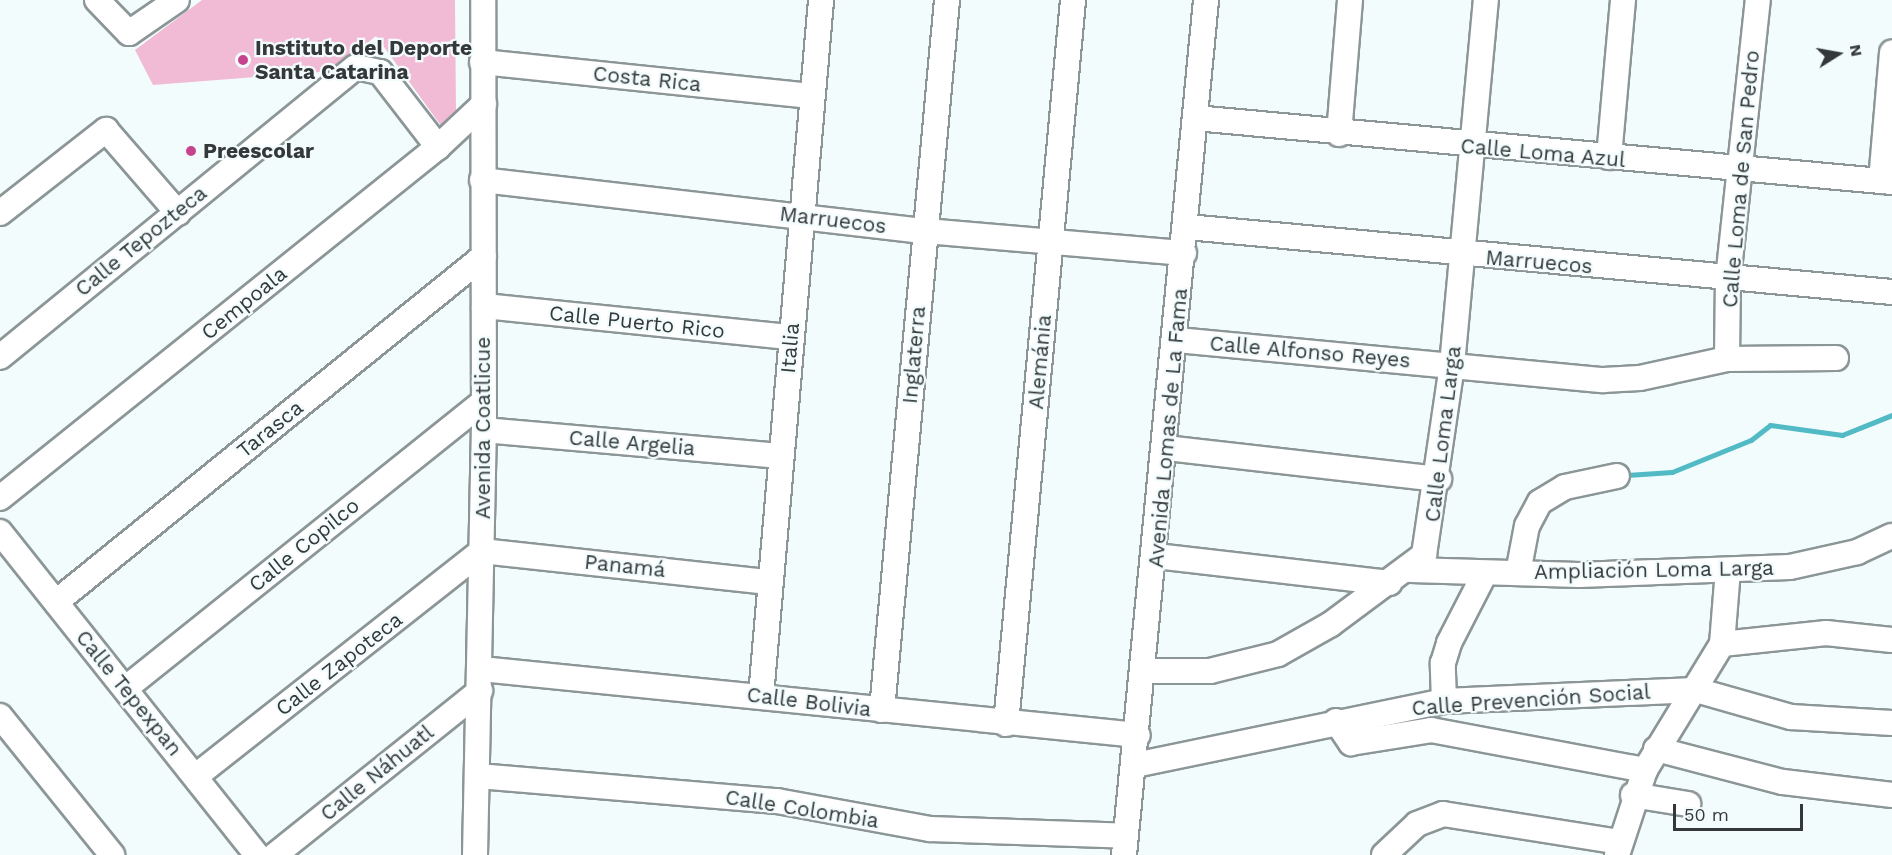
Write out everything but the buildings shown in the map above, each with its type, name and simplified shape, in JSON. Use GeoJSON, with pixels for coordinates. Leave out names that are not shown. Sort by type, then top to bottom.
{"type":"FeatureCollection","features":[{"type":"Feature","properties":{"kind":"street"},"geometry":{"type":"LineString","coordinates":[[97,0],[129,33],[177,0]]}},
{"type":"Feature","properties":{"kind":"street","name":"Avenida Coatlicue"},"geometry":{"type":"LineString","coordinates":[[475,855],[482,551],[483,0]]}},
{"type":"Feature","properties":{"kind":"street","name":"Italia"},"geometry":{"type":"LineString","coordinates":[[761,696],[768,582],[821,0]]}},
{"type":"Feature","properties":{"kind":"street","name":"Inglaterra"},"geometry":{"type":"LineString","coordinates":[[882,710],[947,0]]}},
{"type":"Feature","properties":{"kind":"street","name":"Alemánia"},"geometry":{"type":"LineString","coordinates":[[1006,724],[1072,0]]}},
{"type":"Feature","properties":{"kind":"street","name":"Avenida Lomas de La Fama"},"geometry":{"type":"LineString","coordinates":[[1125,846],[1178,340],[1206,0]]}},
{"type":"Feature","properties":{"kind":"street"},"geometry":{"type":"LineString","coordinates":[[1339,134],[1350,0]]}},
{"type":"Feature","properties":{"kind":"street","name":"Calle Loma Larga"},"geometry":{"type":"LineString","coordinates":[[1145,671],[1210,671],[1278,654],[1411,570],[1430,539],[1452,365],[1486,0]]}},
{"type":"Feature","properties":{"kind":"street"},"geometry":{"type":"LineString","coordinates":[[1609,158],[1623,0]]}},
{"type":"Feature","properties":{"kind":"street","name":"Calle Loma de San Pedro"},"geometry":{"type":"LineString","coordinates":[[1728,359],[1728,279],[1743,171],[1758,0]]}},
{"type":"Feature","properties":{"kind":"street"},"geometry":{"type":"LineString","coordinates":[[1886,182],[1892,52]]}},
{"type":"Feature","properties":{"kind":"street","name":"Costa Rica"},"geometry":{"type":"LineString","coordinates":[[482,62],[812,96]]}},
{"type":"Feature","properties":{"kind":"street","name":"Calle Tepozteca"},"geometry":{"type":"LineString","coordinates":[[0,357],[177,213],[341,75],[362,65],[380,72],[438,147]]}},
{"type":"Feature","properties":{"kind":"street","name":"Cempoala"},"geometry":{"type":"LineString","coordinates":[[0,498],[438,147],[484,104]]}},
{"type":"Feature","properties":{"kind":"street","name":"Calle Loma Azul"},"geometry":{"type":"LineString","coordinates":[[1195,118],[1472,147],[1886,182]]}},
{"type":"Feature","properties":{"kind":"street"},"geometry":{"type":"LineString","coordinates":[[0,213],[106,130],[177,213]]}},
{"type":"Feature","properties":{"kind":"street","name":"Marruecos"},"geometry":{"type":"LineString","coordinates":[[482,180],[926,231],[1184,253]]}},
{"type":"Feature","properties":{"kind":"street","name":"Marruecos"},"geometry":{"type":"LineString","coordinates":[[1187,227],[1463,255],[1892,291]]}},
{"type":"Feature","properties":{"kind":"street","name":"Tarasca"},"geometry":{"type":"LineString","coordinates":[[56,602],[484,256]]}},
{"type":"Feature","properties":{"kind":"street","name":"Calle Puerto Rico"},"geometry":{"type":"LineString","coordinates":[[484,306],[791,337]]}},
{"type":"Feature","properties":{"kind":"street","name":"Calle Alfonso Reyes"},"geometry":{"type":"LineString","coordinates":[[1178,340],[1623,380],[1728,359],[1836,358]]}},
{"type":"Feature","properties":{"kind":"street","name":"Calle Copilco"},"geometry":{"type":"LineString","coordinates":[[126,688],[483,402]]}},
{"type":"Feature","properties":{"kind":"street","name":"Calle Argelia"},"geometry":{"type":"LineString","coordinates":[[483,430],[780,456]]}},
{"type":"Feature","properties":{"kind":"street"},"geometry":{"type":"LineString","coordinates":[[1166,448],[1439,479]]}},
{"type":"Feature","properties":{"kind":"street"},"geometry":{"type":"LineString","coordinates":[[1518,573],[1527,526],[1540,502],[1565,488],[1617,476]]}},
{"type":"Feature","properties":{"kind":"street","name":"Calle Tepexpan"},"geometry":{"type":"LineString","coordinates":[[0,532],[257,855]]}},
{"type":"Feature","properties":{"kind":"street","name":"Ampliación Loma Larga"},"geometry":{"type":"LineString","coordinates":[[1411,570],[1518,573],[1790,567],[1857,552],[1892,536]]}},
{"type":"Feature","properties":{"kind":"street","name":"Panamá"},"geometry":{"type":"LineString","coordinates":[[482,551],[768,582]]}},
{"type":"Feature","properties":{"kind":"street","name":"Calle Zapoteca"},"geometry":{"type":"LineString","coordinates":[[196,776],[482,551]]}},
{"type":"Feature","properties":{"kind":"street"},"geometry":{"type":"LineString","coordinates":[[1156,556],[1389,582]]}},
{"type":"Feature","properties":{"kind":"street"},"geometry":{"type":"LineString","coordinates":[[1384,855],[1417,824],[1443,814],[1619,848],[1634,795],[1650,759],[1696,690],[1722,644],[1728,570]]}},
{"type":"Feature","properties":{"kind":"street"},"geometry":{"type":"LineString","coordinates":[[1444,701],[1446,653],[1485,573]]}},
{"type":"Feature","properties":{"kind":"street"},"geometry":{"type":"LineString","coordinates":[[1722,644],[1826,633],[1892,640]]}},
{"type":"Feature","properties":{"kind":"street","name":"Calle Bolivia"},"geometry":{"type":"LineString","coordinates":[[480,680],[761,696],[1006,724],[1138,735]]}},
{"type":"Feature","properties":{"kind":"street","name":"Calle Náhuatl"},"geometry":{"type":"LineString","coordinates":[[275,855],[480,680]]}},
{"type":"Feature","properties":{"kind":"street","name":"Calle Prevención Social"},"geometry":{"type":"LineString","coordinates":[[1135,765],[1336,721],[1444,701],[1696,690],[1791,717],[1892,723]]}},
{"type":"Feature","properties":{"kind":"street"},"geometry":{"type":"LineString","coordinates":[[0,716],[112,855]]}},
{"type":"Feature","properties":{"kind":"street"},"geometry":{"type":"LineString","coordinates":[[1336,721],[1351,743],[1413,731],[1442,731],[1650,759],[1783,782],[1892,795]]}},
{"type":"Feature","properties":{"kind":"street","name":"Calle Colombia"},"geometry":{"type":"LineString","coordinates":[[478,776],[777,801],[930,829],[1125,846]]}},
{"type":"Feature","properties":{"kind":"street"},"geometry":{"type":"LineString","coordinates":[[1634,795],[1688,804]]}},
{"type":"Feature","properties":{"kind":"shaded area","name":"Instituto del Deporte Santa Catarina"},"geometry":{"type":"Polygon","coordinates":[[[202,0],[455,0],[456,111],[442,127],[376,36],[333,71],[153,85],[135,50],[202,0]]]}},
{"type":"Feature","properties":{"kind":"waterway"},"geometry":{"type":"LineString","coordinates":[[1627,475],[1672,472],[1751,440],[1770,425],[1842,435],[1892,415]]}},
{"type":"Feature","properties":{"kind":"place","name":"Instituto del Deporte Santa Catarina"},"geometry":{"type":"Point","coordinates":[243,60]}},
{"type":"Feature","properties":{"kind":"place","name":"Preescolar"},"geometry":{"type":"Point","coordinates":[191,151]}}]}
